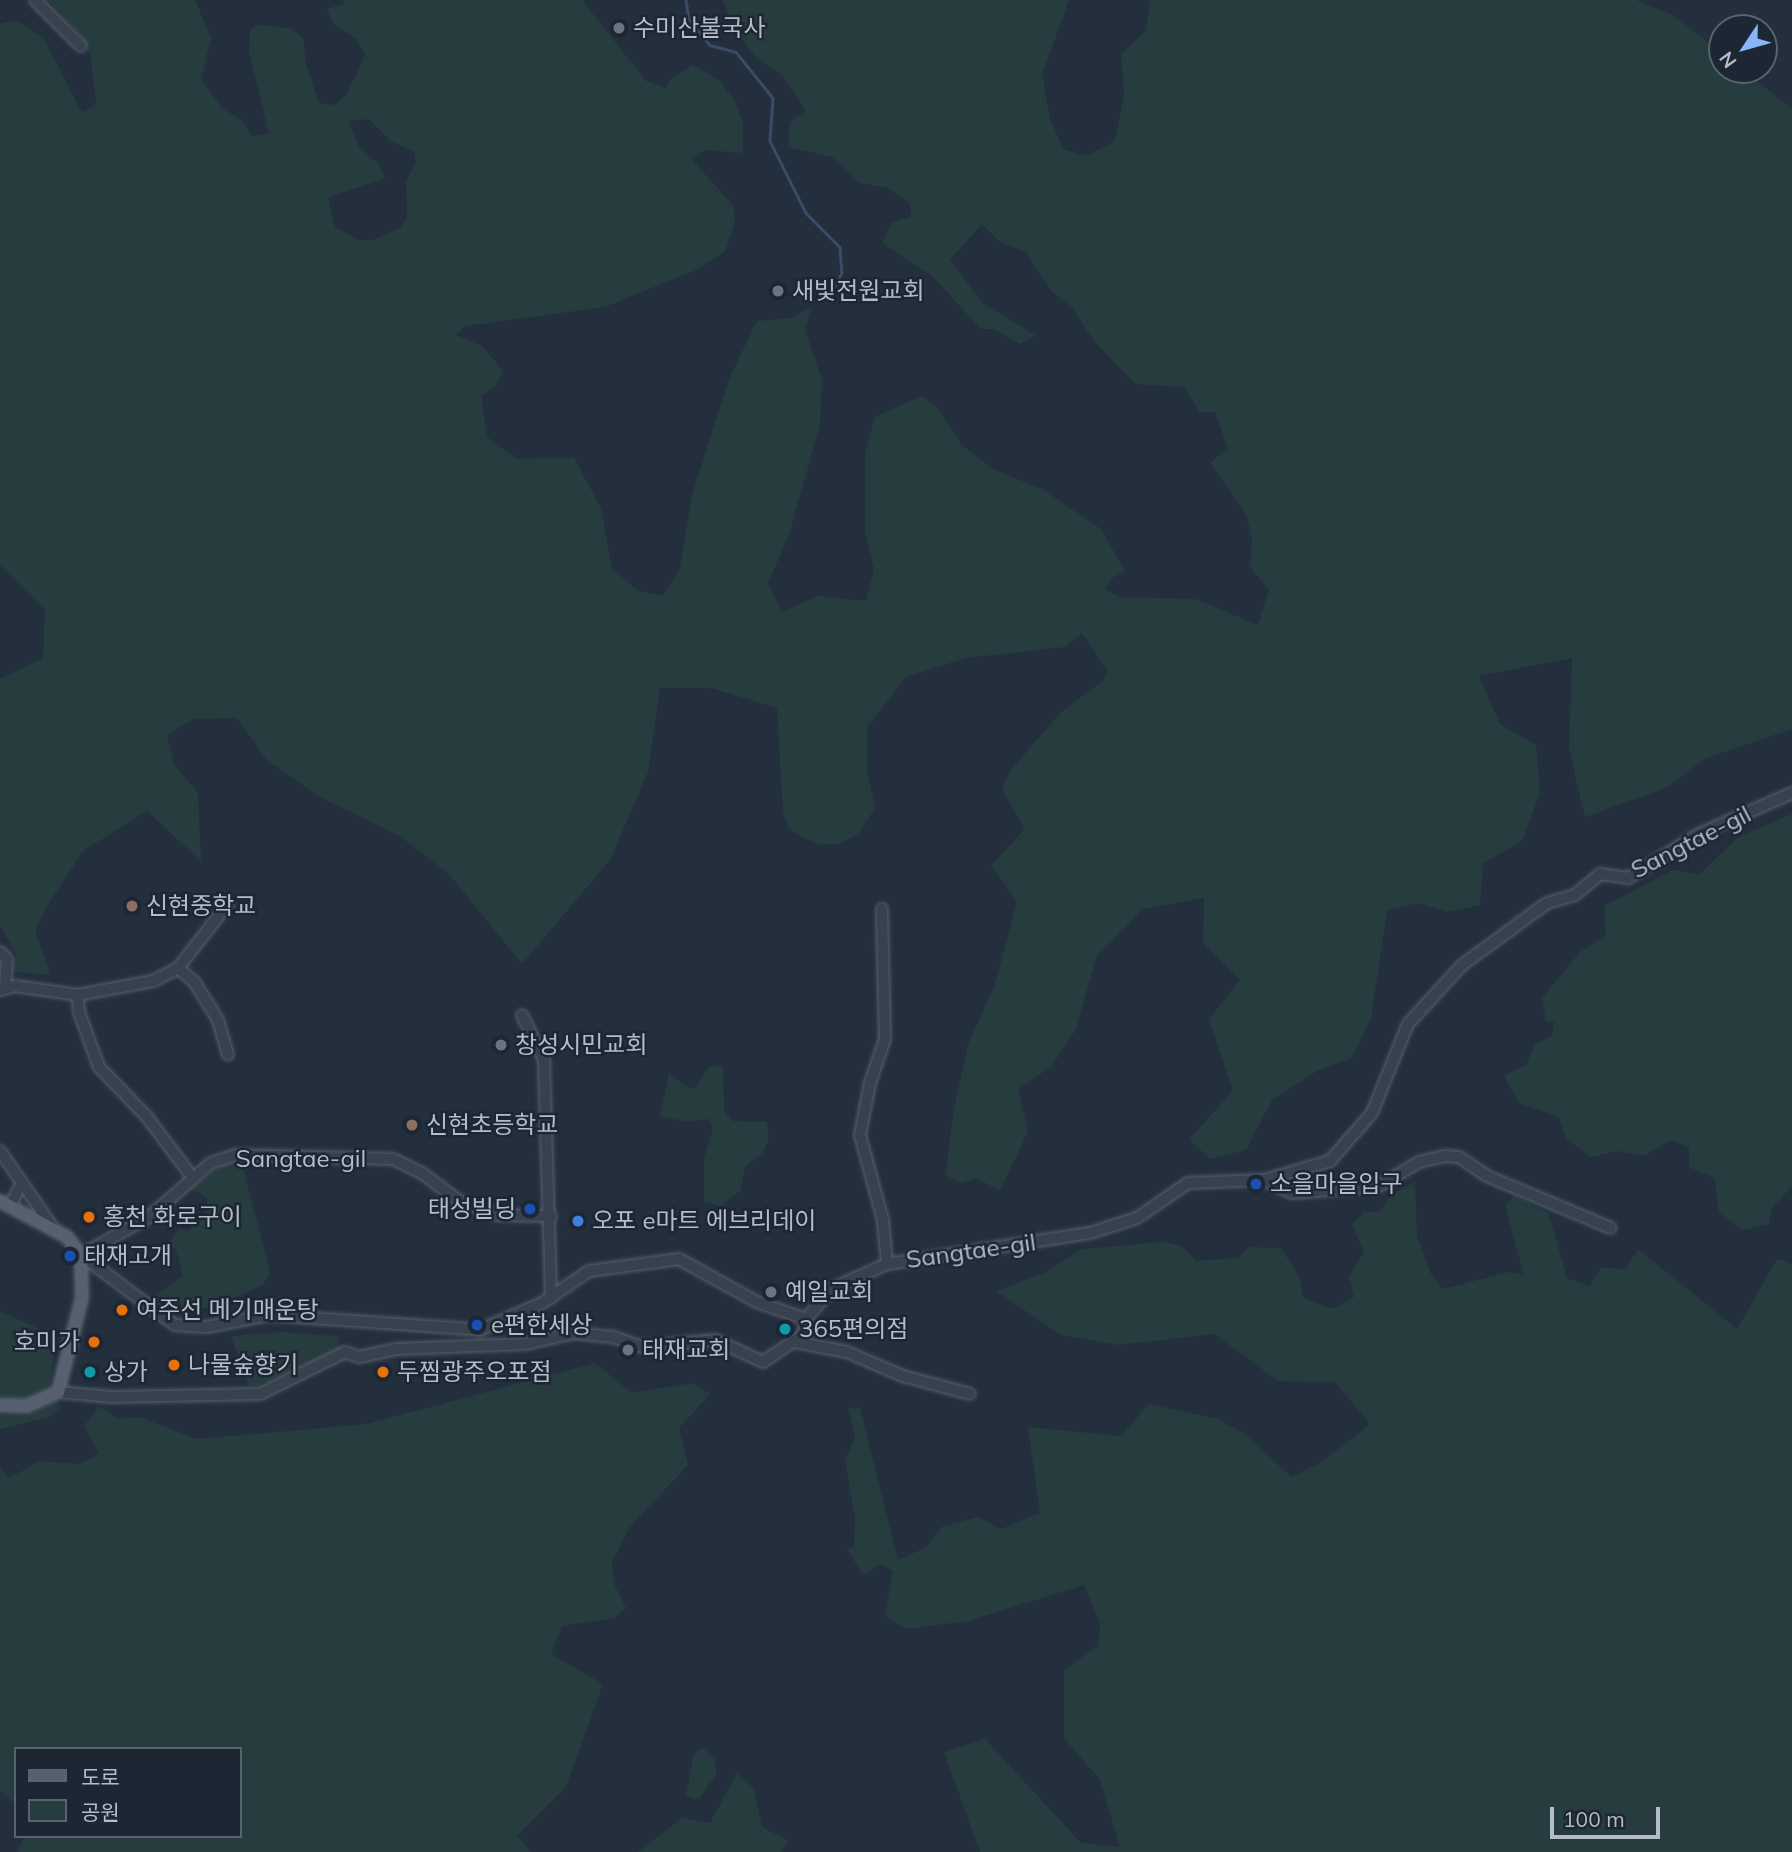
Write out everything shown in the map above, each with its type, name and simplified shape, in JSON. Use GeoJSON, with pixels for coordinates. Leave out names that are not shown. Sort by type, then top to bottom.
{"type":"FeatureCollection","features":[{"type":"Feature","properties":{"kind":"main road"},"geometry":{"type":"LineString","coordinates":[[0,1405],[27,1406],[58,1392],[82,1298],[80,1255],[67,1237],[5,1203]]}},
{"type":"Feature","properties":{"kind":"street"},"geometry":{"type":"LineString","coordinates":[[35,0],[80,46]]}},
{"type":"Feature","properties":{"kind":"street","name":"Sangtae-gil"},"geometry":{"type":"LineString","coordinates":[[795,1342],[804,1334],[806,1319],[831,1289],[887,1264],[1090,1233],[1137,1218],[1188,1183],[1264,1180],[1330,1161],[1372,1113],[1408,1024],[1462,965],[1546,903],[1575,895],[1601,874],[1628,878],[1697,835],[1792,793]]}},
{"type":"Feature","properties":{"kind":"street"},"geometry":{"type":"LineString","coordinates":[[0,953],[7,959],[2,988],[78,995],[132,988],[178,968],[228,904]]}},
{"type":"Feature","properties":{"kind":"street"},"geometry":{"type":"LineString","coordinates":[[882,909],[885,1039],[870,1083],[860,1135],[878,1200],[887,1264]]}},
{"type":"Feature","properties":{"kind":"street"},"geometry":{"type":"LineString","coordinates":[[178,968],[195,983],[218,1020],[228,1055]]}},
{"type":"Feature","properties":{"kind":"street"},"geometry":{"type":"LineString","coordinates":[[78,995],[79,1012],[99,1067],[146,1117],[193,1178]]}},
{"type":"Feature","properties":{"kind":"street"},"geometry":{"type":"LineString","coordinates":[[522,1015],[544,1060],[551,1216],[551,1298]]}},
{"type":"Feature","properties":{"kind":"street"},"geometry":{"type":"LineString","coordinates":[[0,1151],[20,1184],[54,1229]]}},
{"type":"Feature","properties":{"kind":"street","name":"Sangtae-gil"},"geometry":{"type":"LineString","coordinates":[[80,1255],[127,1233],[211,1163],[236,1155],[393,1159],[422,1173],[459,1201],[497,1215],[551,1216]]}},
{"type":"Feature","properties":{"kind":"street","name":"Sangtae-gil"},"geometry":{"type":"LineString","coordinates":[[1264,1180],[1292,1192],[1378,1186],[1419,1162],[1459,1157],[1487,1175],[1611,1227]]}},
{"type":"Feature","properties":{"kind":"street"},"geometry":{"type":"LineString","coordinates":[[5,1203],[20,1184]]}},
{"type":"Feature","properties":{"kind":"street"},"geometry":{"type":"LineString","coordinates":[[80,1255],[175,1325],[207,1326],[268,1315],[480,1331],[551,1298],[589,1271],[679,1259],[757,1302],[806,1319]]}},
{"type":"Feature","properties":{"kind":"street"},"geometry":{"type":"LineString","coordinates":[[492,1325],[492,1344]]}},
{"type":"Feature","properties":{"kind":"street"},"geometry":{"type":"LineString","coordinates":[[58,1392],[111,1397],[260,1394],[345,1352],[359,1357],[396,1349],[525,1344],[574,1333],[613,1336],[642,1347],[716,1340],[763,1362],[795,1342],[847,1352],[903,1376],[970,1394]]}},
{"type":"Feature","properties":{"kind":"green space"},"geometry":{"type":"Polygon","coordinates":[[[48,0],[195,0],[211,38],[201,79],[222,108],[241,120],[252,136],[269,134],[249,52],[250,30],[258,25],[291,28],[303,38],[306,64],[319,103],[335,105],[347,94],[365,55],[357,39],[335,26],[327,9],[344,4],[344,0],[582,0],[646,81],[666,88],[670,79],[693,65],[719,80],[736,103],[743,123],[743,153],[704,150],[692,160],[733,205],[735,223],[725,251],[696,270],[605,307],[465,326],[456,335],[482,346],[503,371],[496,386],[481,396],[487,437],[517,459],[574,458],[601,508],[612,568],[638,591],[663,596],[680,569],[692,495],[729,379],[757,321],[792,318],[812,307],[805,330],[822,380],[820,425],[789,534],[768,583],[782,612],[818,596],[866,601],[874,569],[865,532],[865,453],[875,417],[921,396],[937,407],[962,445],[993,469],[1042,489],[1101,529],[1125,571],[1112,578],[1105,590],[1121,597],[1195,599],[1258,625],[1269,590],[1250,567],[1252,538],[1246,514],[1210,463],[1228,448],[1215,412],[1200,412],[1184,387],[1135,384],[1094,341],[1071,306],[1051,291],[1026,252],[1000,242],[982,224],[950,260],[982,303],[1035,335],[1020,344],[993,329],[981,329],[931,275],[882,243],[891,223],[911,217],[910,204],[888,188],[860,183],[832,157],[788,147],[790,122],[806,111],[783,76],[755,56],[733,28],[723,0],[1069,0],[1042,75],[1050,118],[1063,149],[1087,156],[1115,141],[1124,94],[1121,54],[1146,31],[1150,0],[1636,0],[1671,14],[1708,42],[1708,84],[1761,84],[1792,109],[1792,729],[1704,759],[1668,787],[1585,817],[1569,749],[1572,658],[1479,676],[1500,724],[1536,745],[1540,793],[1522,841],[1483,863],[1480,905],[1447,912],[1418,903],[1387,911],[1371,1018],[1352,1058],[1317,1071],[1272,1100],[1246,1150],[1210,1159],[1189,1139],[1233,1091],[1209,1019],[1240,980],[1203,943],[1204,898],[1143,909],[1097,956],[1075,1031],[1051,1067],[1018,1089],[1028,1131],[1000,1191],[977,1178],[960,1183],[946,1175],[953,1114],[968,1044],[995,985],[1017,901],[991,866],[1025,829],[1002,789],[1010,771],[1061,712],[1104,680],[1107,670],[1082,633],[1065,647],[966,658],[906,677],[867,727],[867,769],[875,808],[858,834],[840,844],[819,845],[789,830],[783,811],[777,708],[711,688],[660,688],[648,772],[610,860],[522,964],[448,873],[401,837],[318,796],[267,760],[237,718],[193,719],[167,735],[175,766],[198,793],[201,861],[147,811],[83,851],[49,903],[35,931],[51,975],[11,971],[16,954],[0,926],[0,679],[43,658],[45,610],[0,565],[0,24],[16,20],[43,37],[82,113],[96,104],[91,56],[81,36],[48,0]],[[369,119],[349,121],[359,147],[379,165],[385,179],[328,197],[335,227],[358,240],[373,240],[400,228],[407,217],[406,181],[416,162],[414,152],[391,141],[369,119]]]}},
{"type":"Feature","properties":{"kind":"green space"},"geometry":{"type":"Polygon","coordinates":[[[1792,814],[1792,1186],[1772,1208],[1769,1224],[1743,1230],[1719,1213],[1715,1178],[1689,1167],[1689,1147],[1670,1140],[1645,1156],[1617,1151],[1590,1157],[1566,1138],[1559,1117],[1519,1103],[1504,1076],[1526,1065],[1534,1046],[1552,1035],[1554,1022],[1546,1021],[1542,998],[1580,952],[1606,935],[1604,906],[1673,870],[1700,874],[1738,837],[1792,814]]]}},
{"type":"Feature","properties":{"kind":"green space"},"geometry":{"type":"Polygon","coordinates":[[[723,1065],[724,1111],[732,1121],[767,1122],[769,1138],[763,1153],[746,1165],[740,1191],[720,1206],[704,1202],[704,1159],[713,1128],[709,1119],[688,1122],[660,1116],[669,1073],[687,1087],[695,1088],[709,1067],[723,1065]]]}},
{"type":"Feature","properties":{"kind":"green space"},"geometry":{"type":"Polygon","coordinates":[[[242,1164],[270,1271],[264,1284],[214,1307],[170,1311],[153,1297],[183,1276],[176,1250],[168,1244],[179,1229],[188,1231],[207,1211],[207,1197],[190,1188],[224,1165],[242,1164]]]}},
{"type":"Feature","properties":{"kind":"green space"},"geometry":{"type":"Polygon","coordinates":[[[1415,1182],[1417,1237],[1432,1276],[1443,1289],[1509,1272],[1524,1275],[1505,1206],[1514,1195],[1549,1214],[1567,1278],[1589,1286],[1601,1268],[1626,1269],[1638,1249],[1737,1329],[1777,1259],[1792,1264],[1792,1852],[980,1852],[944,1752],[985,1739],[1081,1843],[1120,1847],[1100,1780],[1064,1738],[1064,1670],[1098,1646],[1100,1623],[1084,1585],[968,1621],[906,1629],[885,1615],[893,1571],[882,1564],[863,1575],[847,1549],[854,1547],[855,1518],[845,1461],[855,1438],[848,1408],[860,1407],[898,1560],[927,1547],[943,1526],[978,1517],[1001,1529],[1040,1513],[1028,1427],[1121,1436],[1149,1404],[1218,1419],[1245,1434],[1291,1477],[1322,1462],[1370,1424],[1335,1382],[1278,1381],[1215,1334],[1118,1345],[1061,1335],[996,1291],[1044,1273],[1082,1249],[1163,1242],[1183,1247],[1196,1261],[1238,1258],[1249,1247],[1281,1248],[1300,1278],[1303,1298],[1333,1309],[1354,1297],[1349,1277],[1364,1252],[1352,1225],[1364,1212],[1379,1212],[1391,1195],[1415,1182]]]}},
{"type":"Feature","properties":{"kind":"green space"},"geometry":{"type":"Polygon","coordinates":[[[0,1311],[46,1332],[55,1348],[50,1386],[61,1408],[49,1417],[0,1429],[0,1311]]]}},
{"type":"Feature","properties":{"kind":"green space"},"geometry":{"type":"Polygon","coordinates":[[[283,1332],[339,1336],[339,1352],[250,1388],[231,1336],[283,1332]]]}},
{"type":"Feature","properties":{"kind":"green space"},"geometry":{"type":"Polygon","coordinates":[[[595,1363],[632,1393],[694,1383],[710,1394],[679,1428],[688,1465],[629,1528],[612,1563],[614,1584],[626,1608],[614,1618],[562,1626],[551,1654],[603,1684],[566,1787],[517,1836],[531,1852],[17,1852],[24,1838],[242,1838],[242,1747],[14,1747],[14,1803],[0,1790],[0,1466],[9,1478],[40,1461],[80,1464],[99,1454],[84,1426],[99,1406],[118,1419],[139,1417],[197,1439],[367,1424],[595,1363]]]}},
{"type":"Feature","properties":{"kind":"green space"},"geometry":{"type":"Polygon","coordinates":[[[703,1748],[715,1760],[716,1775],[699,1799],[692,1799],[686,1795],[694,1754],[703,1748]]]}},
{"type":"Feature","properties":{"kind":"green space"},"geometry":{"type":"Polygon","coordinates":[[[737,1773],[754,1789],[762,1827],[789,1841],[781,1852],[638,1852],[682,1818],[710,1823],[737,1773]]]}},
{"type":"Feature","properties":{"kind":"waterway"},"geometry":{"type":"LineString","coordinates":[[686,0],[689,19],[710,45],[736,52],[773,98],[770,141],[806,213],[840,247],[842,273],[835,286]]}},
{"type":"Feature","properties":{"kind":"place","name":"수미산불국사"},"geometry":{"type":"Point","coordinates":[619,28]}},
{"type":"Feature","properties":{"kind":"place","name":"새빛전원교회"},"geometry":{"type":"Point","coordinates":[778,291]}},
{"type":"Feature","properties":{"kind":"place","name":"신현중학교"},"geometry":{"type":"Point","coordinates":[132,906]}},
{"type":"Feature","properties":{"kind":"place","name":"창성시민교회"},"geometry":{"type":"Point","coordinates":[501,1045]}},
{"type":"Feature","properties":{"kind":"place","name":"신현초등학교"},"geometry":{"type":"Point","coordinates":[412,1125]}},
{"type":"Feature","properties":{"kind":"place","name":"소을마을입구"},"geometry":{"type":"Point","coordinates":[1256,1184]}},
{"type":"Feature","properties":{"kind":"place","name":"태성빌딩"},"geometry":{"type":"Point","coordinates":[530,1209]}},
{"type":"Feature","properties":{"kind":"place","name":"홍천 화로구이"},"geometry":{"type":"Point","coordinates":[89,1217]}},
{"type":"Feature","properties":{"kind":"place","name":"오포 e마트 에브리데이"},"geometry":{"type":"Point","coordinates":[578,1221]}},
{"type":"Feature","properties":{"kind":"place","name":"태재고개"},"geometry":{"type":"Point","coordinates":[70,1256]}},
{"type":"Feature","properties":{"kind":"place","name":"예일교회"},"geometry":{"type":"Point","coordinates":[771,1292]}},
{"type":"Feature","properties":{"kind":"place","name":"여주선 메기매운탕"},"geometry":{"type":"Point","coordinates":[122,1310]}},
{"type":"Feature","properties":{"kind":"place","name":"e편한세상"},"geometry":{"type":"Point","coordinates":[477,1325]}},
{"type":"Feature","properties":{"kind":"place","name":"365편의점"},"geometry":{"type":"Point","coordinates":[785,1329]}},
{"type":"Feature","properties":{"kind":"place","name":"호미가"},"geometry":{"type":"Point","coordinates":[94,1342]}},
{"type":"Feature","properties":{"kind":"place","name":"태재교회"},"geometry":{"type":"Point","coordinates":[628,1350]}},
{"type":"Feature","properties":{"kind":"place","name":"나물숲향기"},"geometry":{"type":"Point","coordinates":[174,1365]}},
{"type":"Feature","properties":{"kind":"place","name":"상가"},"geometry":{"type":"Point","coordinates":[90,1372]}},
{"type":"Feature","properties":{"kind":"place","name":"두찜광주오포점"},"geometry":{"type":"Point","coordinates":[383,1372]}}]}
